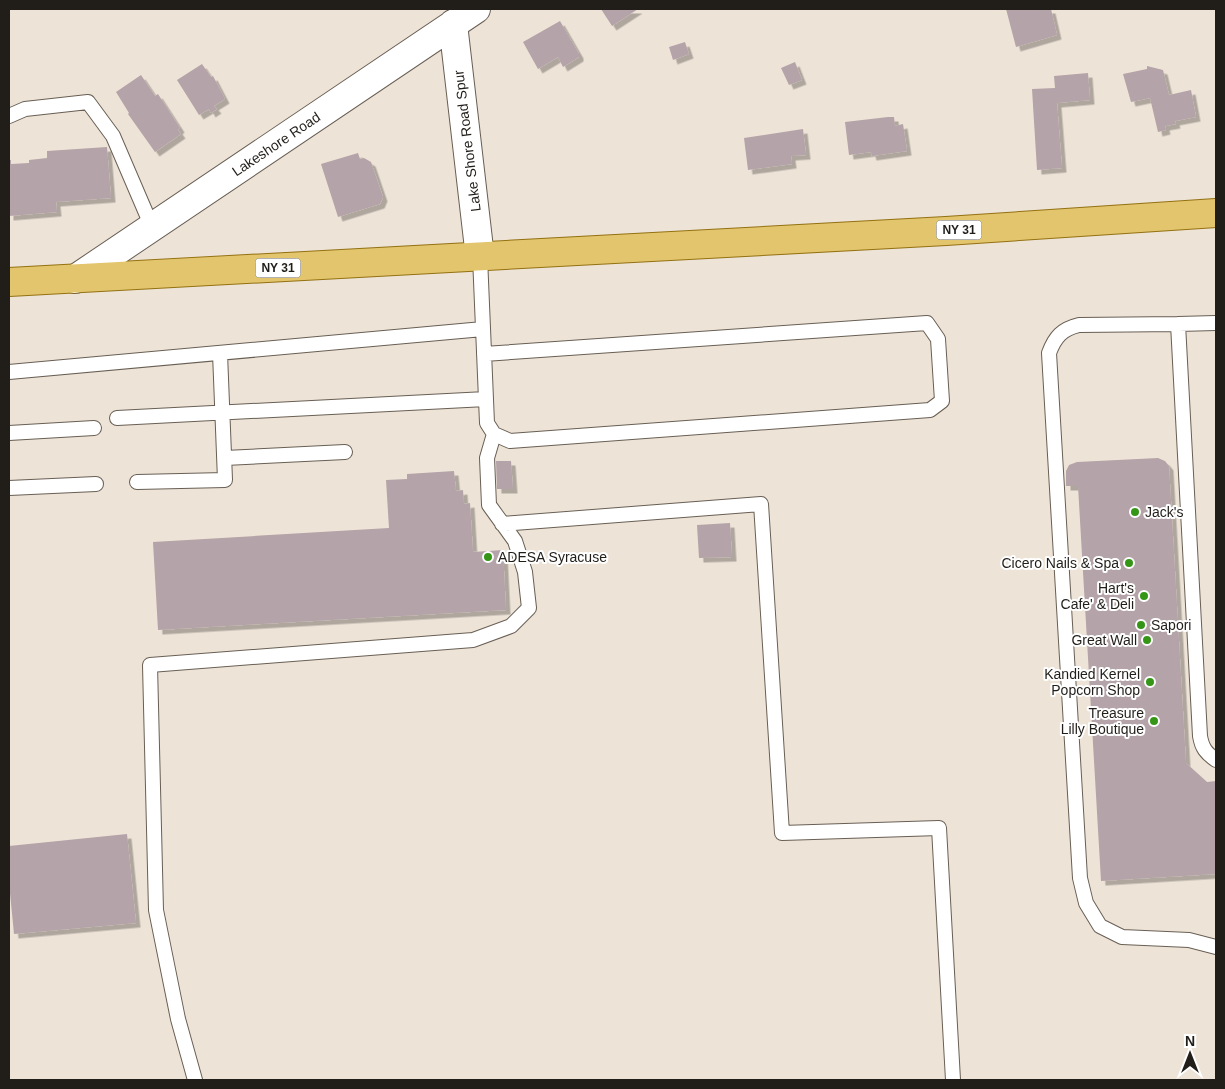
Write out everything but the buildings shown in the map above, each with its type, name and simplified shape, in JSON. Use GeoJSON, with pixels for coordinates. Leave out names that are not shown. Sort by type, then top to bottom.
{"type":"FeatureCollection","features":[{"type":"Feature","properties":{"kind":"main road","name":"NY 31"},"geometry":{"type":"LineString","coordinates":[[9,282],[480,258],[1216,213]]}},
{"type":"Feature","properties":{"kind":"street","name":"Lakeshore Road"},"geometry":{"type":"LineString","coordinates":[[75,279],[476,9]]}},
{"type":"Feature","properties":{"kind":"street","name":"Lake Shore Road Spur"},"geometry":{"type":"LineString","coordinates":[[453,24],[480,258]]}},
{"type":"Feature","properties":{"kind":"lane"},"geometry":{"type":"LineString","coordinates":[[9,116],[25,109],[88,102],[113,136],[152,227]]}},
{"type":"Feature","properties":{"kind":"lane"},"geometry":{"type":"LineString","coordinates":[[480,258],[484,354],[487,423],[494,434],[510,441],[930,410],[942,401],[938,339],[926,323],[484,354]]}},
{"type":"Feature","properties":{"kind":"lane"},"geometry":{"type":"LineString","coordinates":[[1216,323],[1079,325],[1066,328],[1054,340],[1049,353],[1079,868],[1086,903],[1100,926],[1122,937],[1189,940],[1216,947]]}},
{"type":"Feature","properties":{"kind":"lane"},"geometry":{"type":"LineString","coordinates":[[1178,324],[1200,736],[1202,746],[1207,754],[1216,760]]}},
{"type":"Feature","properties":{"kind":"lane"},"geometry":{"type":"LineString","coordinates":[[9,372],[483,329]]}},
{"type":"Feature","properties":{"kind":"lane"},"geometry":{"type":"LineString","coordinates":[[137,482],[225,480],[220,353]]}},
{"type":"Feature","properties":{"kind":"lane"},"geometry":{"type":"LineString","coordinates":[[117,418],[486,399]]}},
{"type":"Feature","properties":{"kind":"lane"},"geometry":{"type":"LineString","coordinates":[[9,434],[94,428]]}},
{"type":"Feature","properties":{"kind":"lane"},"geometry":{"type":"LineString","coordinates":[[195,1080],[178,1019],[156,910],[150,665],[473,640],[512,626],[529,608],[525,572],[515,541],[489,505],[487,458],[494,434]]}},
{"type":"Feature","properties":{"kind":"lane"},"geometry":{"type":"LineString","coordinates":[[224,458],[345,452]]}},
{"type":"Feature","properties":{"kind":"lane"},"geometry":{"type":"LineString","coordinates":[[9,488],[96,484]]}},
{"type":"Feature","properties":{"kind":"lane"},"geometry":{"type":"LineString","coordinates":[[502,524],[761,504],[782,833],[939,828],[953,1080]]}},
{"type":"Feature","properties":{"kind":"place","name":"Jack's"},"geometry":{"type":"Point","coordinates":[1135,512]}},
{"type":"Feature","properties":{"kind":"place","name":"ADESA Syracuse"},"geometry":{"type":"Point","coordinates":[488,557]}},
{"type":"Feature","properties":{"kind":"place","name":"Cicero Nails & Spa"},"geometry":{"type":"Point","coordinates":[1129,563]}},
{"type":"Feature","properties":{"kind":"place","name":"Hart's Cafe' & Deli"},"geometry":{"type":"Point","coordinates":[1144,596]}},
{"type":"Feature","properties":{"kind":"place","name":"Sapori"},"geometry":{"type":"Point","coordinates":[1141,625]}},
{"type":"Feature","properties":{"kind":"place","name":"Great Wall"},"geometry":{"type":"Point","coordinates":[1147,640]}},
{"type":"Feature","properties":{"kind":"place","name":"Kandied Kernel Popcorn Shop"},"geometry":{"type":"Point","coordinates":[1150,682]}},
{"type":"Feature","properties":{"kind":"place","name":"Treasure Lilly Boutique"},"geometry":{"type":"Point","coordinates":[1154,721]}}]}
